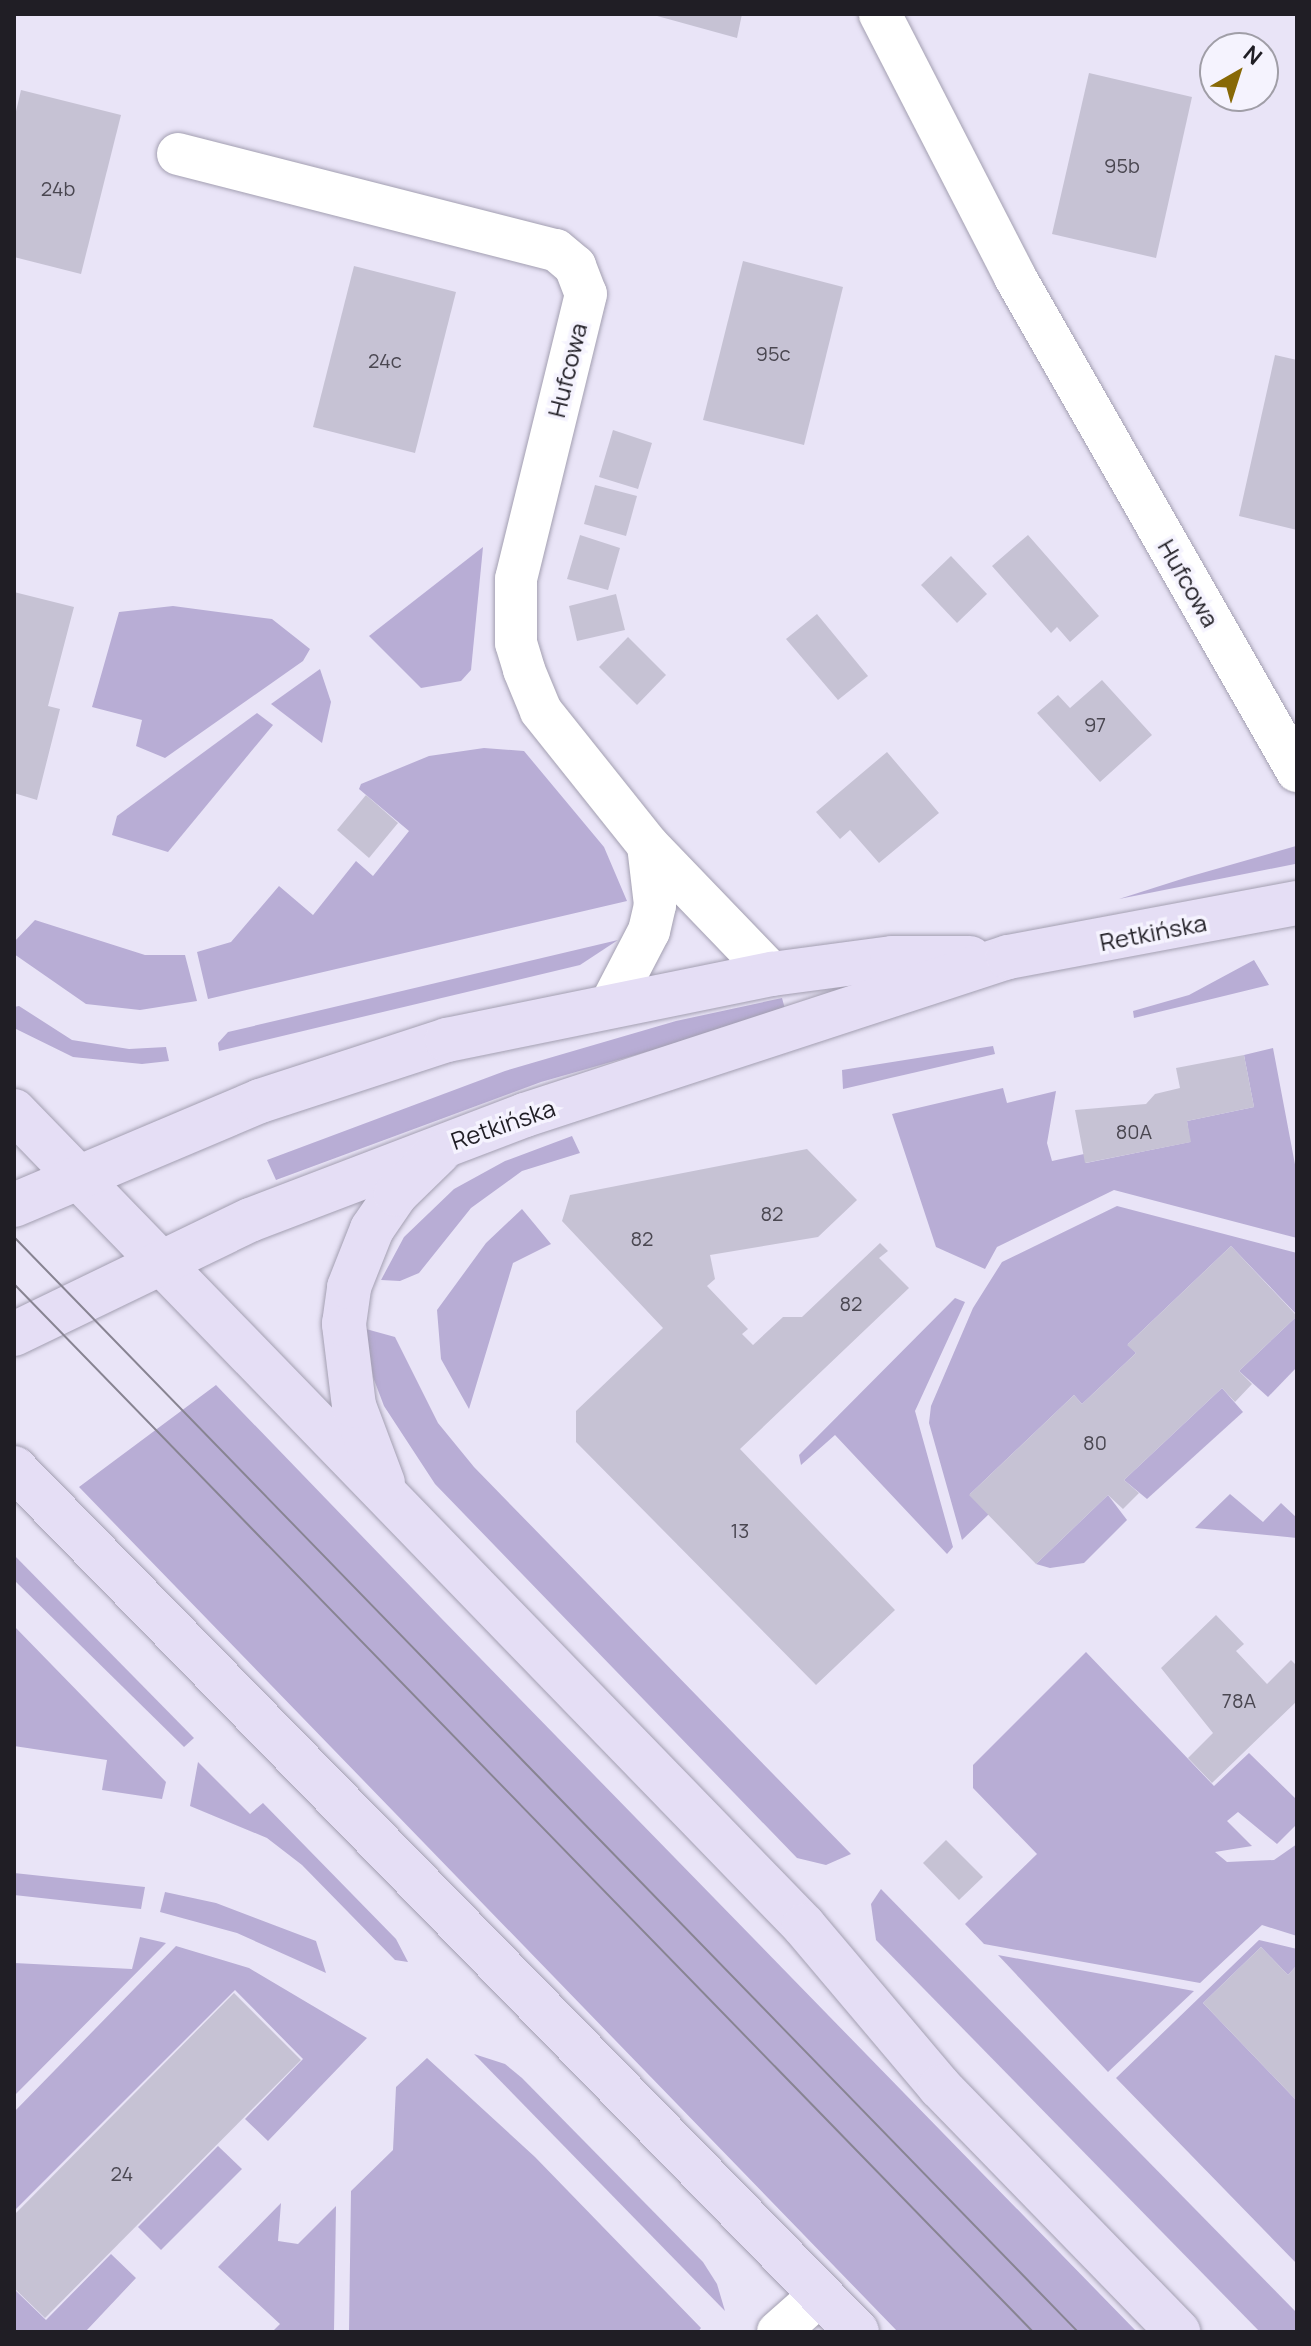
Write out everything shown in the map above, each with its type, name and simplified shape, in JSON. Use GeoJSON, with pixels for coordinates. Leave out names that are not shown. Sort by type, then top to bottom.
{"type":"FeatureCollection","features":[{"type":"Feature","properties":{"kind":"street","name":"Hufcowa"},"geometry":{"type":"LineString","coordinates":[[880,14],[1015,277],[1297,771]]}},
{"type":"Feature","properties":{"kind":"street","name":"Hufcowa"},"geometry":{"type":"LineString","coordinates":[[178,154],[556,250],[575,266],[586,294],[516,579],[516,643],[541,711],[648,845],[772,974]]}},
{"type":"Feature","properties":{"kind":"street"},"geometry":{"type":"LineString","coordinates":[[612,1002],[649,931],[655,905],[648,845]]}},
{"type":"Feature","properties":{"kind":"street","name":"Retkińska"},"geometry":{"type":"LineString","coordinates":[[14,1334],[157,1261],[450,1142],[1008,957],[1297,903]]}},
{"type":"Feature","properties":{"kind":"street","name":"Retkińska"},"geometry":{"type":"LineString","coordinates":[[14,1205],[260,1101],[432,1045],[612,1002],[772,974],[892,958],[1008,957]]}},
{"type":"Feature","properties":{"kind":"street"},"geometry":{"type":"LineString","coordinates":[[14,1111],[804,1926],[940,2087],[1178,2332]]}},
{"type":"Feature","properties":{"kind":"street"},"geometry":{"type":"LineString","coordinates":[[389,1499],[354,1406],[344,1324],[349,1287],[372,1229],[396,1194],[450,1142]]}},
{"type":"Feature","properties":{"kind":"street"},"geometry":{"type":"LineString","coordinates":[[14,1468],[857,2332]]}},
{"type":"Feature","properties":{"kind":"street"},"geometry":{"type":"LineString","coordinates":[[778,2332],[820,2295]]}},
{"type":"Feature","properties":{"kind":"shaded area"},"geometry":{"type":"Polygon","coordinates":[[[483,547],[471,670],[461,681],[421,688],[369,636],[483,547]]]}},
{"type":"Feature","properties":{"kind":"shaded area"},"geometry":{"type":"Polygon","coordinates":[[[173,606],[272,619],[310,649],[303,661],[165,758],[136,746],[142,720],[92,707],[119,612],[173,606]]]}},
{"type":"Feature","properties":{"kind":"shaded area"},"geometry":{"type":"Polygon","coordinates":[[[320,669],[331,702],[322,743],[271,704],[320,669]]]}},
{"type":"Feature","properties":{"kind":"shaded area"},"geometry":{"type":"Polygon","coordinates":[[[257,713],[273,725],[168,852],[112,835],[117,816],[257,713]]]}},
{"type":"Feature","properties":{"kind":"shaded area"},"geometry":{"type":"Polygon","coordinates":[[[484,748],[524,751],[604,847],[627,901],[208,999],[197,952],[231,942],[279,886],[313,915],[356,861],[373,876],[409,831],[359,789],[361,784],[429,756],[484,748]]]}},
{"type":"Feature","properties":{"kind":"shaded area"},"geometry":{"type":"Polygon","coordinates":[[[1296,846],[1295,864],[1119,899],[1188,877],[1296,846]]]}},
{"type":"Feature","properties":{"kind":"shaded area"},"geometry":{"type":"Polygon","coordinates":[[[35,920],[145,955],[185,955],[197,1001],[140,1010],[86,1004],[14,954],[14,942],[35,920]]]}},
{"type":"Feature","properties":{"kind":"shaded area"},"geometry":{"type":"Polygon","coordinates":[[[618,940],[580,965],[219,1051],[218,1043],[228,1032],[618,940]]]}},
{"type":"Feature","properties":{"kind":"shaded area"},"geometry":{"type":"Polygon","coordinates":[[[1254,960],[1269,985],[1134,1018],[1133,1011],[1189,995],[1254,960]]]}},
{"type":"Feature","properties":{"kind":"shaded area"},"geometry":{"type":"Polygon","coordinates":[[[782,998],[785,1009],[744,1024],[541,1082],[276,1180],[267,1160],[505,1071],[676,1021],[782,998]]]}},
{"type":"Feature","properties":{"kind":"shaded area"},"geometry":{"type":"Polygon","coordinates":[[[19,1006],[72,1040],[129,1049],[166,1047],[169,1061],[142,1064],[73,1057],[14,1028],[14,1007],[19,1006]]]}},
{"type":"Feature","properties":{"kind":"shaded area"},"geometry":{"type":"Polygon","coordinates":[[[993,1046],[995,1054],[843,1089],[842,1070],[993,1046]]]}},
{"type":"Feature","properties":{"kind":"shaded area"},"geometry":{"type":"Polygon","coordinates":[[[1273,1048],[1297,1175],[1297,1238],[1114,1190],[997,1247],[985,1269],[936,1247],[892,1114],[1003,1088],[1007,1103],[1056,1091],[1047,1143],[1052,1161],[1084,1154],[1086,1163],[1190,1142],[1187,1121],[1254,1107],[1244,1055],[1273,1048]]]}},
{"type":"Feature","properties":{"kind":"shaded area"},"geometry":{"type":"Polygon","coordinates":[[[572,1136],[580,1153],[522,1171],[471,1208],[419,1273],[400,1281],[381,1280],[404,1237],[454,1189],[505,1161],[572,1136]]]}},
{"type":"Feature","properties":{"kind":"shaded area"},"geometry":{"type":"Polygon","coordinates":[[[1117,1206],[1297,1253],[1297,1315],[1231,1246],[1128,1344],[1136,1353],[1082,1404],[1074,1395],[970,1494],[989,1514],[962,1540],[929,1423],[931,1406],[973,1308],[1002,1262],[1117,1206]]]}},
{"type":"Feature","properties":{"kind":"shaded area"},"geometry":{"type":"Polygon","coordinates":[[[522,1209],[551,1244],[513,1263],[469,1409],[441,1359],[437,1310],[486,1243],[522,1209]]]}},
{"type":"Feature","properties":{"kind":"shaded area"},"geometry":{"type":"Polygon","coordinates":[[[955,1298],[965,1302],[915,1411],[953,1547],[947,1554],[835,1435],[801,1465],[799,1455],[955,1298]]]}},
{"type":"Feature","properties":{"kind":"shaded area"},"geometry":{"type":"Polygon","coordinates":[[[1297,1316],[1297,1367],[1268,1397],[1239,1371],[1297,1316]]]}},
{"type":"Feature","properties":{"kind":"shaded area"},"geometry":{"type":"Polygon","coordinates":[[[366,1329],[395,1337],[438,1423],[474,1467],[851,1854],[826,1865],[797,1858],[435,1484],[384,1406],[373,1377],[366,1329]]]}},
{"type":"Feature","properties":{"kind":"shaded area"},"geometry":{"type":"Polygon","coordinates":[[[216,1385],[1137,2332],[898,2332],[79,1487],[216,1385]]]}},
{"type":"Feature","properties":{"kind":"shaded area"},"geometry":{"type":"Polygon","coordinates":[[[1222,1388],[1243,1412],[1147,1499],[1124,1480],[1222,1388]]]}},
{"type":"Feature","properties":{"kind":"shaded area"},"geometry":{"type":"Polygon","coordinates":[[[1230,1494],[1263,1522],[1281,1503],[1297,1518],[1297,1538],[1195,1528],[1230,1494]]]}},
{"type":"Feature","properties":{"kind":"shaded area"},"geometry":{"type":"Polygon","coordinates":[[[1108,1495],[1127,1520],[1084,1563],[1050,1568],[1036,1564],[1108,1495]]]}},
{"type":"Feature","properties":{"kind":"shaded area"},"geometry":{"type":"Polygon","coordinates":[[[14,1555],[194,1738],[184,1747],[14,1580],[14,1555]]]}},
{"type":"Feature","properties":{"kind":"shaded area"},"geometry":{"type":"Polygon","coordinates":[[[14,1626],[166,1782],[162,1799],[102,1790],[107,1760],[14,1746],[14,1626]]]}},
{"type":"Feature","properties":{"kind":"shaded area"},"geometry":{"type":"Polygon","coordinates":[[[1086,1652],[1214,1786],[1249,1753],[1297,1800],[1297,1824],[1277,1844],[1238,1812],[1227,1821],[1252,1846],[1215,1852],[1227,1862],[1274,1860],[1297,1844],[1297,1936],[1262,1925],[1200,1983],[984,1944],[965,1924],[1037,1854],[973,1788],[973,1765],[1086,1652]]]}},
{"type":"Feature","properties":{"kind":"shaded area"},"geometry":{"type":"Polygon","coordinates":[[[198,1762],[250,1814],[263,1803],[396,1939],[408,1962],[395,1960],[302,1865],[267,1838],[190,1806],[198,1762]]]}},
{"type":"Feature","properties":{"kind":"shaded area"},"geometry":{"type":"Polygon","coordinates":[[[14,1873],[145,1887],[141,1909],[14,1895],[14,1873]]]}},
{"type":"Feature","properties":{"kind":"shaded area"},"geometry":{"type":"Polygon","coordinates":[[[881,1889],[1297,2313],[1297,2332],[1260,2332],[876,1940],[871,1904],[881,1889]]]}},
{"type":"Feature","properties":{"kind":"shaded area"},"geometry":{"type":"Polygon","coordinates":[[[165,1892],[216,1903],[316,1941],[326,1973],[237,1933],[160,1912],[165,1892]]]}},
{"type":"Feature","properties":{"kind":"shaded area"},"geometry":{"type":"Polygon","coordinates":[[[140,1937],[166,1943],[14,2096],[14,1963],[132,1969],[140,1937]]]}},
{"type":"Feature","properties":{"kind":"shaded area"},"geometry":{"type":"Polygon","coordinates":[[[1259,1940],[1297,1949],[1297,1965],[1288,1975],[1261,1947],[1203,2003],[1297,2101],[1297,2264],[1116,2078],[1259,1940]]]}},
{"type":"Feature","properties":{"kind":"shaded area"},"geometry":{"type":"Polygon","coordinates":[[[176,1946],[249,1968],[367,2038],[268,2141],[245,2119],[303,2059],[235,1990],[14,2211],[14,2112],[176,1946]]]}},
{"type":"Feature","properties":{"kind":"shaded area"},"geometry":{"type":"Polygon","coordinates":[[[998,1955],[1194,1991],[1108,2072],[998,1955]]]}},
{"type":"Feature","properties":{"kind":"shaded area"},"geometry":{"type":"Polygon","coordinates":[[[474,2054],[505,2064],[522,2078],[703,2262],[717,2284],[725,2311],[474,2054]]]}},
{"type":"Feature","properties":{"kind":"shaded area"},"geometry":{"type":"Polygon","coordinates":[[[427,2058],[535,2157],[701,2328],[698,2332],[349,2332],[351,2191],[393,2150],[396,2087],[427,2058]]]}},
{"type":"Feature","properties":{"kind":"shaded area"},"geometry":{"type":"Polygon","coordinates":[[[218,2146],[242,2169],[161,2250],[138,2227],[218,2146]]]}},
{"type":"Feature","properties":{"kind":"shaded area"},"geometry":{"type":"Polygon","coordinates":[[[281,2203],[278,2241],[298,2244],[336,2206],[334,2332],[272,2332],[280,2324],[218,2267],[281,2203]]]}},
{"type":"Feature","properties":{"kind":"shaded area"},"geometry":{"type":"Polygon","coordinates":[[[111,2254],[136,2278],[87,2330],[14,2332],[14,2289],[46,2320],[111,2254]]]}},
{"type":"Feature","properties":{"kind":"building"},"geometry":{"type":"Polygon","coordinates":[[[650,14],[742,14],[737,38],[650,14]]]}},
{"type":"Feature","properties":{"kind":"building"},"geometry":{"type":"Polygon","coordinates":[[[1089,73],[1192,97],[1156,258],[1052,234],[1089,73]]]}},
{"type":"Feature","properties":{"kind":"building"},"geometry":{"type":"Polygon","coordinates":[[[21,90],[121,115],[81,274],[14,257],[14,120],[21,90]]]}},
{"type":"Feature","properties":{"kind":"building"},"geometry":{"type":"Polygon","coordinates":[[[743,261],[843,287],[804,445],[703,420],[743,261]]]}},
{"type":"Feature","properties":{"kind":"building"},"geometry":{"type":"Polygon","coordinates":[[[354,266],[456,292],[415,453],[313,427],[354,266]]]}},
{"type":"Feature","properties":{"kind":"building"},"geometry":{"type":"Polygon","coordinates":[[[1275,355],[1297,360],[1297,530],[1239,516],[1275,355]]]}},
{"type":"Feature","properties":{"kind":"building"},"geometry":{"type":"Polygon","coordinates":[[[613,430],[652,443],[638,489],[599,477],[613,430]]]}},
{"type":"Feature","properties":{"kind":"building"},"geometry":{"type":"Polygon","coordinates":[[[595,485],[637,496],[626,536],[584,524],[595,485]]]}},
{"type":"Feature","properties":{"kind":"building"},"geometry":{"type":"Polygon","coordinates":[[[580,535],[620,548],[608,590],[567,579],[580,535]]]}},
{"type":"Feature","properties":{"kind":"building"},"geometry":{"type":"Polygon","coordinates":[[[1028,535],[1099,616],[1070,642],[1057,627],[1051,633],[992,566],[1028,535]]]}},
{"type":"Feature","properties":{"kind":"building"},"geometry":{"type":"Polygon","coordinates":[[[951,556],[987,594],[957,623],[921,585],[951,556]]]}},
{"type":"Feature","properties":{"kind":"building"},"geometry":{"type":"Polygon","coordinates":[[[14,592],[74,607],[48,706],[60,709],[37,800],[14,793],[14,592]]]}},
{"type":"Feature","properties":{"kind":"building"},"geometry":{"type":"Polygon","coordinates":[[[616,594],[625,630],[577,641],[569,606],[616,594]]]}},
{"type":"Feature","properties":{"kind":"building"},"geometry":{"type":"Polygon","coordinates":[[[817,614],[868,676],[838,700],[786,639],[817,614]]]}},
{"type":"Feature","properties":{"kind":"building"},"geometry":{"type":"Polygon","coordinates":[[[628,637],[666,675],[637,705],[599,667],[628,637]]]}},
{"type":"Feature","properties":{"kind":"building"},"geometry":{"type":"Polygon","coordinates":[[[1102,680],[1152,735],[1100,782],[1037,713],[1058,695],[1070,708],[1102,680]]]}},
{"type":"Feature","properties":{"kind":"building"},"geometry":{"type":"Polygon","coordinates":[[[887,752],[939,813],[879,863],[850,830],[840,839],[816,812],[887,752]]]}},
{"type":"Feature","properties":{"kind":"building"},"geometry":{"type":"Polygon","coordinates":[[[366,795],[398,823],[369,858],[337,830],[366,795]]]}},
{"type":"Feature","properties":{"kind":"building"},"geometry":{"type":"Polygon","coordinates":[[[1244,1055],[1254,1107],[1187,1121],[1191,1142],[1085,1163],[1075,1110],[1146,1104],[1155,1094],[1180,1088],[1176,1068],[1244,1055]]]}},
{"type":"Feature","properties":{"kind":"building"},"geometry":{"type":"Polygon","coordinates":[[[807,1149],[857,1200],[818,1237],[710,1255],[715,1279],[707,1286],[748,1329],[742,1334],[753,1345],[783,1317],[802,1317],[880,1243],[888,1251],[879,1258],[909,1288],[740,1449],[895,1610],[816,1685],[576,1442],[576,1411],[663,1328],[562,1221],[570,1195],[807,1149]]]}},
{"type":"Feature","properties":{"kind":"building"},"geometry":{"type":"Polygon","coordinates":[[[1231,1246],[1297,1316],[1239,1371],[1252,1384],[1235,1402],[1222,1388],[1124,1480],[1139,1493],[1123,1509],[1108,1495],[1036,1564],[969,1495],[1074,1395],[1082,1404],[1136,1353],[1127,1345],[1231,1246]]]}},
{"type":"Feature","properties":{"kind":"building"},"geometry":{"type":"Polygon","coordinates":[[[1216,1615],[1244,1644],[1236,1651],[1267,1684],[1291,1660],[1297,1666],[1297,1701],[1212,1783],[1188,1758],[1213,1733],[1161,1668],[1216,1615]]]}},
{"type":"Feature","properties":{"kind":"building"},"geometry":{"type":"Polygon","coordinates":[[[946,1840],[983,1877],[959,1900],[923,1863],[946,1840]]]}},
{"type":"Feature","properties":{"kind":"building"},"geometry":{"type":"Polygon","coordinates":[[[1261,1947],[1288,1975],[1297,1965],[1297,2101],[1203,2003],[1261,1947]]]}},
{"type":"Feature","properties":{"kind":"building"},"geometry":{"type":"Polygon","coordinates":[[[234,1993],[301,2060],[45,2318],[14,2288],[14,2215],[234,1993]]]}},
{"type":"Feature","properties":{"kind":"tram line"},"geometry":{"type":"LineString","coordinates":[[14,1237],[1078,2332]]}},
{"type":"Feature","properties":{"kind":"tram line"},"geometry":{"type":"LineString","coordinates":[[14,1284],[1033,2332]]}}]}
